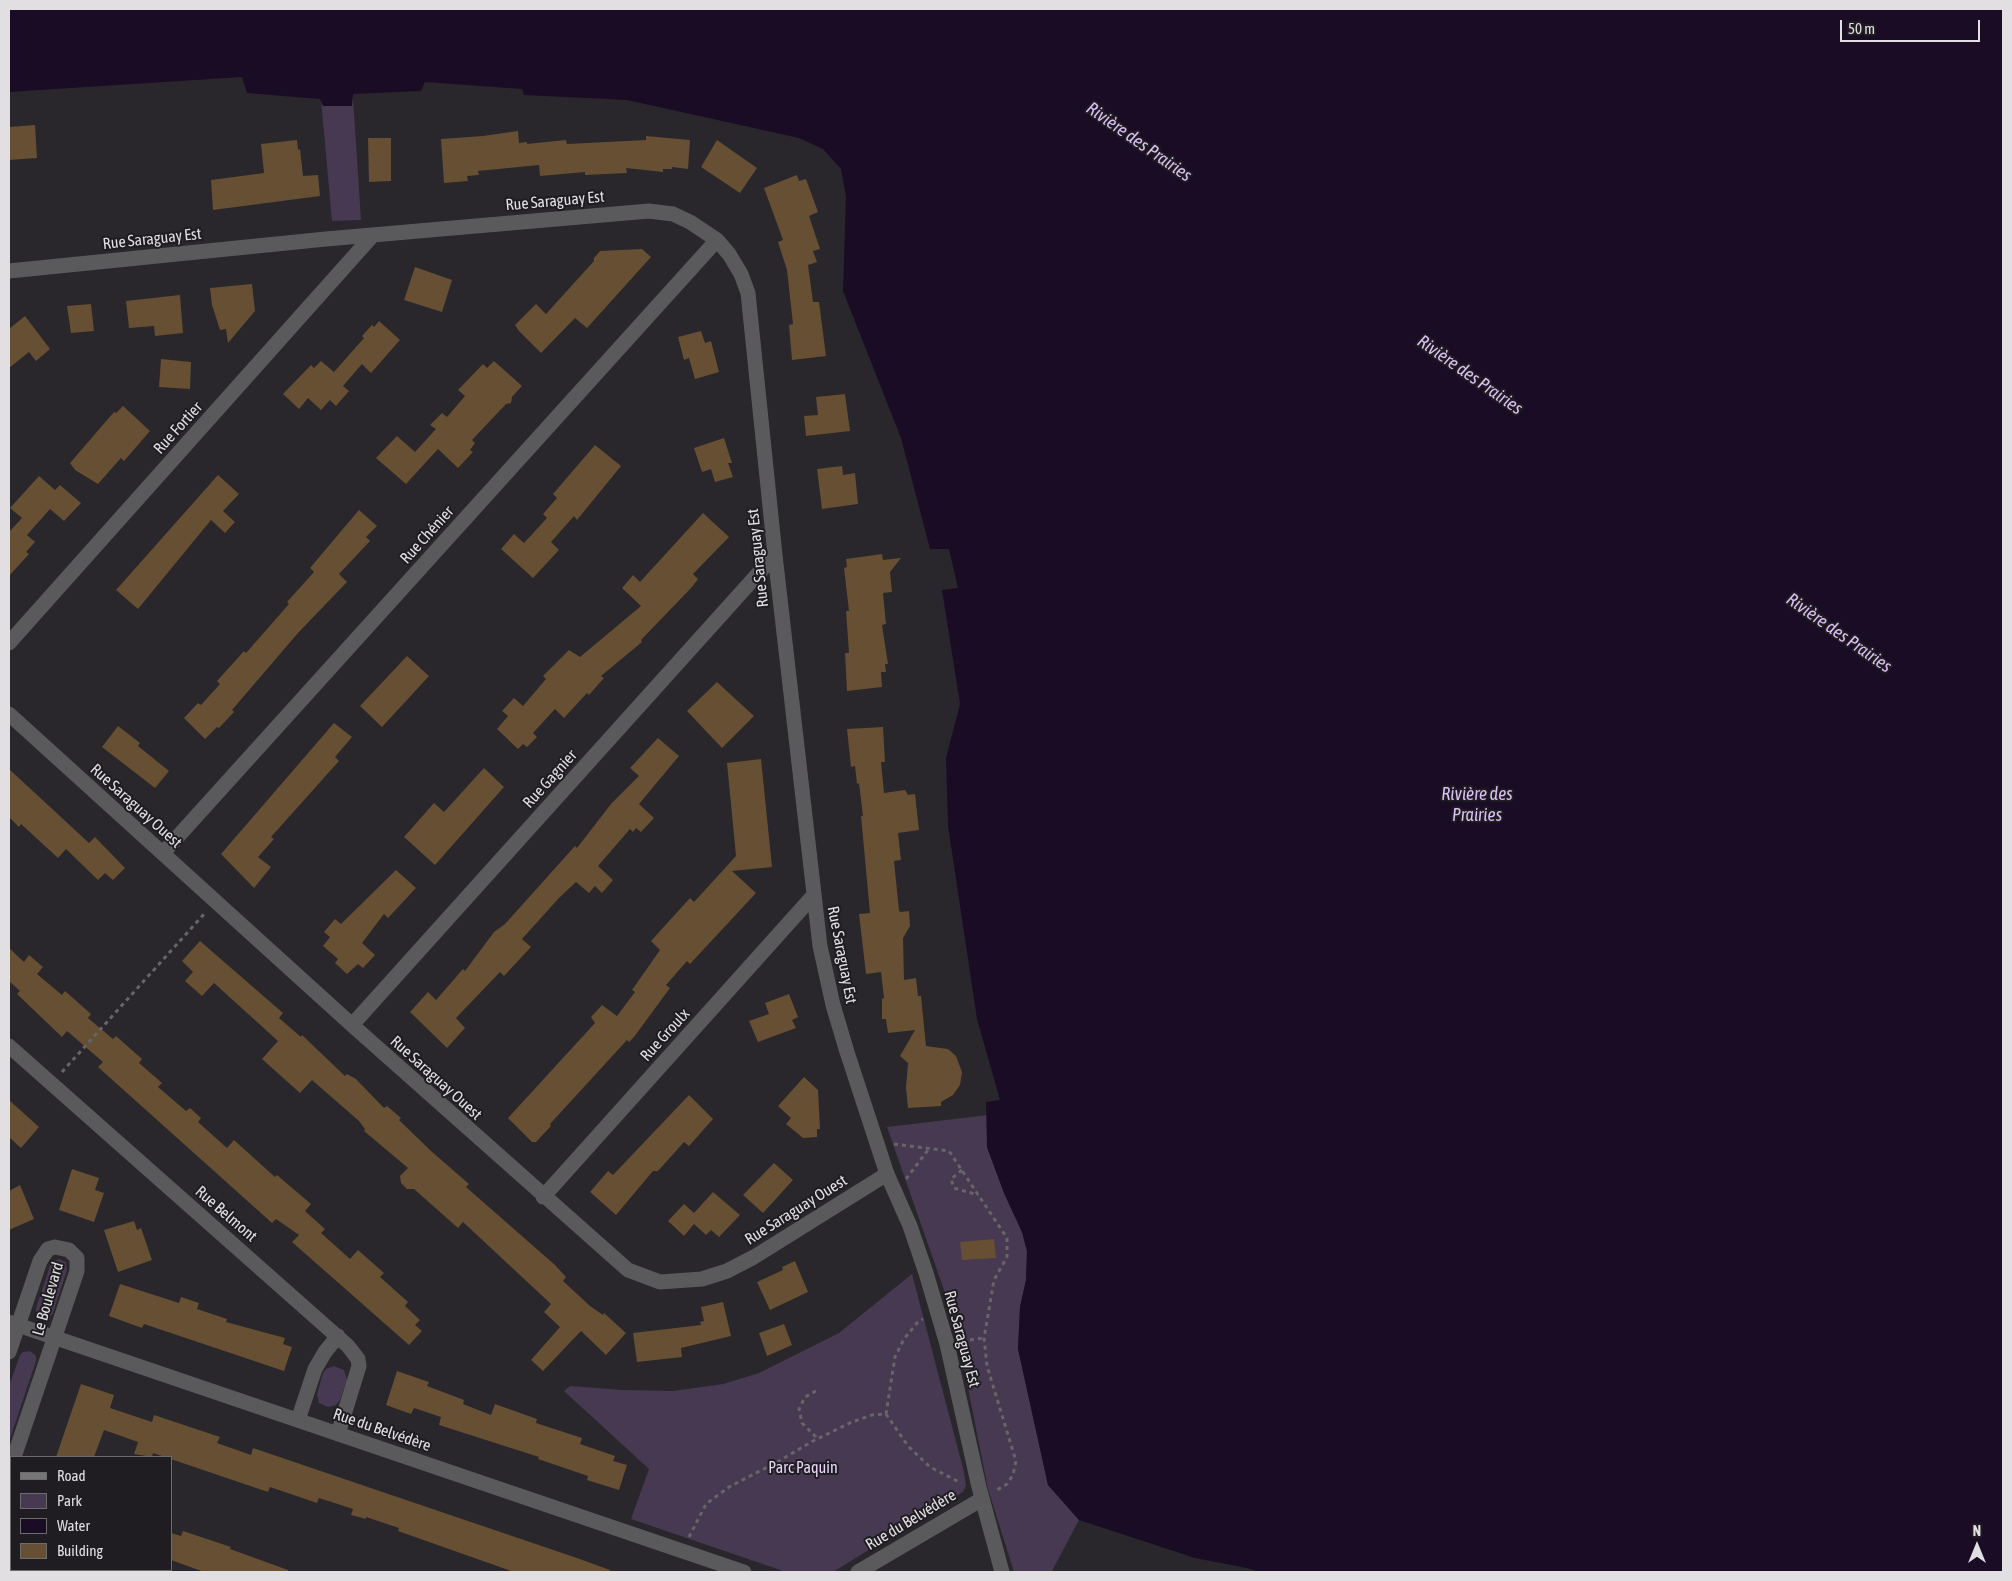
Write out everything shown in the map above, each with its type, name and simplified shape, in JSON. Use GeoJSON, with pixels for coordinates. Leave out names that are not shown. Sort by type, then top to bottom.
{"type":"FeatureCollection","features":[{"type":"Feature","properties":{"kind":"street","name":"Rue Saraguay Est"},"geometry":{"type":"LineString","coordinates":[[9,271],[373,235],[649,211],[673,214],[690,222],[717,240],[733,260],[748,293],[775,555],[820,946],[833,1004],[887,1174],[923,1264],[947,1344],[981,1493],[1002,1572]]}},
{"type":"Feature","properties":{"kind":"street","name":"Rue Fortier"},"geometry":{"type":"LineString","coordinates":[[9,643],[373,235]]}},
{"type":"Feature","properties":{"kind":"street","name":"Rue Chénier"},"geometry":{"type":"LineString","coordinates":[[163,853],[717,240]]}},
{"type":"Feature","properties":{"kind":"street","name":"Rue Gagnier"},"geometry":{"type":"LineString","coordinates":[[352,1025],[775,555]]}},
{"type":"Feature","properties":{"kind":"street","name":"Rue Saraguay Ouest"},"geometry":{"type":"LineString","coordinates":[[9,714],[543,1197],[628,1270],[643,1278],[660,1282],[681,1282],[727,1271],[754,1257],[887,1174]]}},
{"type":"Feature","properties":{"kind":"street","name":"Rue Groulx"},"geometry":{"type":"LineString","coordinates":[[543,1197],[814,896]]}},
{"type":"Feature","properties":{"kind":"street","name":"Rue Belmont"},"geometry":{"type":"LineString","coordinates":[[9,1046],[354,1352],[359,1366],[338,1434]]}},
{"type":"Feature","properties":{"kind":"street","name":"Le Boulevard"},"geometry":{"type":"LineString","coordinates":[[9,1352],[13,1324],[40,1261],[48,1249],[61,1247],[74,1253],[78,1264],[14,1456]]}},
{"type":"Feature","properties":{"kind":"street","name":"Rue du Belvédère"},"geometry":{"type":"LineString","coordinates":[[13,1324],[744,1572]]}},
{"type":"Feature","properties":{"kind":"street"},"geometry":{"type":"LineString","coordinates":[[298,1420],[315,1369],[325,1352],[338,1336]]}},
{"type":"Feature","properties":{"kind":"street","name":"Rue du Belvédère"},"geometry":{"type":"LineString","coordinates":[[858,1572],[981,1493]]}},
{"type":"Feature","properties":{"kind":"path"},"geometry":{"type":"LineString","coordinates":[[52,1084],[215,902]]}},
{"type":"Feature","properties":{"kind":"path"},"geometry":{"type":"LineString","coordinates":[[878,1142],[928,1150],[945,1148],[949,1150],[1007,1238],[1007,1257],[994,1280],[984,1338],[987,1366],[1016,1461],[1013,1475],[1003,1488],[981,1493],[930,1467],[908,1446],[886,1414],[895,1357],[904,1339],[916,1323],[937,1312]]}},
{"type":"Feature","properties":{"kind":"path"},"geometry":{"type":"LineString","coordinates":[[896,1193],[928,1150]]}},
{"type":"Feature","properties":{"kind":"path"},"geometry":{"type":"LineString","coordinates":[[962,1170],[952,1179],[954,1188],[978,1196]]}},
{"type":"Feature","properties":{"kind":"path"},"geometry":{"type":"LineString","coordinates":[[816,1391],[804,1397],[799,1409],[802,1423],[818,1439]]}},
{"type":"Feature","properties":{"kind":"path"},"geometry":{"type":"LineString","coordinates":[[684,1551],[698,1515],[717,1495],[818,1439],[859,1420],[886,1414]]}},
{"type":"Feature","properties":{"kind":"green space"},"geometry":{"type":"Polygon","coordinates":[[[353,98],[361,220],[332,221],[321,99],[353,98]]]}},
{"type":"Feature","properties":{"kind":"green space"},"geometry":{"type":"Polygon","coordinates":[[[988,1115],[987,1147],[1004,1193],[1022,1232],[1027,1251],[1026,1280],[1020,1307],[1018,1349],[1048,1485],[1079,1520],[1052,1571],[1049,1572],[1014,1572],[988,1489],[963,1363],[944,1290],[887,1127],[988,1115]]]}},
{"type":"Feature","properties":{"kind":"green space"},"geometry":{"type":"Polygon","coordinates":[[[59,1259],[66,1262],[67,1270],[53,1313],[50,1317],[42,1320],[36,1315],[36,1308],[51,1263],[59,1259]]]}},
{"type":"Feature","properties":{"kind":"green space","name":"Parc Paquin"},"geometry":{"type":"Polygon","coordinates":[[[912,1274],[964,1472],[966,1486],[963,1492],[833,1572],[786,1572],[631,1519],[649,1469],[564,1391],[570,1386],[673,1391],[723,1384],[759,1373],[839,1333],[912,1274]]]}},
{"type":"Feature","properties":{"kind":"green space"},"geometry":{"type":"Polygon","coordinates":[[[30,1351],[36,1356],[36,1361],[9,1442],[9,1386],[20,1355],[23,1352],[30,1351]]]}},
{"type":"Feature","properties":{"kind":"green space"},"geometry":{"type":"Polygon","coordinates":[[[334,1366],[344,1370],[347,1380],[340,1400],[336,1405],[328,1407],[319,1403],[317,1394],[323,1373],[326,1369],[334,1366]]]}},
{"type":"Feature","properties":{"kind":"water","name":"Rivière des Prairies"},"geometry":{"type":"Polygon","coordinates":[[[9,9],[2003,9],[2003,1572],[1259,1572],[1195,1558],[1079,1520],[1048,1485],[1018,1349],[1020,1307],[1026,1280],[1027,1251],[1022,1232],[1004,1193],[987,1147],[986,1102],[1000,1100],[977,1019],[948,826],[946,758],[960,704],[942,590],[958,588],[949,549],[930,549],[901,438],[843,291],[846,196],[841,169],[823,149],[799,138],[627,100],[524,95],[522,89],[425,82],[421,91],[353,94],[352,106],[323,106],[320,99],[247,93],[242,77],[9,92],[9,9]]]}},
{"type":"Feature","properties":{"kind":"building"},"geometry":{"type":"Polygon","coordinates":[[[35,125],[37,158],[9,160],[9,127],[35,125]]]}},
{"type":"Feature","properties":{"kind":"building"},"geometry":{"type":"Polygon","coordinates":[[[518,131],[519,143],[527,142],[527,144],[566,140],[567,144],[646,140],[646,136],[690,140],[688,169],[672,167],[672,169],[663,169],[663,172],[626,168],[627,173],[585,175],[585,172],[540,176],[539,165],[478,171],[479,175],[467,176],[468,181],[444,183],[441,139],[518,131]]]}},
{"type":"Feature","properties":{"kind":"building"},"geometry":{"type":"Polygon","coordinates":[[[368,138],[391,138],[391,181],[369,182],[368,138]]]}},
{"type":"Feature","properties":{"kind":"building"},"geometry":{"type":"Polygon","coordinates":[[[297,140],[303,176],[318,175],[320,196],[213,210],[211,180],[264,173],[261,144],[297,140]]]}},
{"type":"Feature","properties":{"kind":"building"},"geometry":{"type":"Polygon","coordinates":[[[717,140],[757,168],[740,193],[701,167],[717,140]]]}},
{"type":"Feature","properties":{"kind":"building"},"geometry":{"type":"Polygon","coordinates":[[[797,175],[799,181],[806,179],[818,212],[809,216],[820,249],[813,251],[817,262],[808,265],[813,302],[819,302],[826,356],[792,360],[789,325],[793,324],[787,270],[778,242],[783,240],[764,188],[797,175]]]}},
{"type":"Feature","properties":{"kind":"building"},"geometry":{"type":"Polygon","coordinates":[[[642,249],[651,257],[587,328],[575,318],[541,353],[515,325],[536,304],[546,314],[594,261],[594,258],[600,251],[642,249]]]}},
{"type":"Feature","properties":{"kind":"building"},"geometry":{"type":"Polygon","coordinates":[[[415,267],[452,280],[442,312],[404,300],[415,267]]]}},
{"type":"Feature","properties":{"kind":"building"},"geometry":{"type":"Polygon","coordinates":[[[252,284],[255,311],[228,343],[226,329],[220,330],[212,305],[210,288],[252,284]]]}},
{"type":"Feature","properties":{"kind":"building"},"geometry":{"type":"Polygon","coordinates":[[[180,295],[183,333],[155,336],[154,326],[129,328],[126,301],[180,295]]]}},
{"type":"Feature","properties":{"kind":"building"},"geometry":{"type":"Polygon","coordinates":[[[91,304],[94,331],[71,333],[67,306],[91,304]]]}},
{"type":"Feature","properties":{"kind":"building"},"geometry":{"type":"Polygon","coordinates":[[[25,316],[50,349],[36,361],[29,352],[9,368],[9,329],[25,316]]]}},
{"type":"Feature","properties":{"kind":"building"},"geometry":{"type":"Polygon","coordinates":[[[379,321],[400,340],[371,373],[362,364],[343,386],[349,391],[336,406],[330,400],[321,410],[308,398],[299,409],[283,394],[311,365],[314,368],[321,361],[334,372],[364,338],[362,336],[372,325],[374,327],[379,321]]]}},
{"type":"Feature","properties":{"kind":"building"},"geometry":{"type":"Polygon","coordinates":[[[701,331],[705,343],[711,341],[719,372],[695,379],[689,358],[684,360],[678,337],[701,331]]]}},
{"type":"Feature","properties":{"kind":"building"},"geometry":{"type":"Polygon","coordinates":[[[161,359],[191,362],[190,389],[159,387],[161,359]]]}},
{"type":"Feature","properties":{"kind":"building"},"geometry":{"type":"Polygon","coordinates":[[[494,361],[522,386],[512,397],[511,403],[506,404],[472,440],[475,443],[470,450],[473,452],[458,468],[438,449],[406,484],[376,458],[397,436],[415,452],[436,429],[430,425],[442,413],[447,417],[465,396],[458,390],[483,364],[487,368],[494,361]]]}},
{"type":"Feature","properties":{"kind":"building"},"geometry":{"type":"Polygon","coordinates":[[[845,394],[850,431],[806,436],[804,416],[818,415],[816,397],[845,394]]]}},
{"type":"Feature","properties":{"kind":"building"},"geometry":{"type":"Polygon","coordinates":[[[123,406],[150,431],[124,461],[121,458],[98,484],[75,470],[70,463],[114,412],[116,413],[123,406]]]}},
{"type":"Feature","properties":{"kind":"building"},"geometry":{"type":"Polygon","coordinates":[[[724,438],[732,463],[728,463],[733,477],[715,482],[711,469],[702,472],[694,448],[724,438]]]}},
{"type":"Feature","properties":{"kind":"building"},"geometry":{"type":"Polygon","coordinates":[[[595,445],[621,466],[577,520],[574,516],[551,542],[559,550],[533,578],[501,549],[514,534],[524,543],[547,518],[543,514],[557,498],[553,494],[595,445]]]}},
{"type":"Feature","properties":{"kind":"building"},"geometry":{"type":"Polygon","coordinates":[[[842,466],[843,475],[855,473],[858,504],[822,509],[817,469],[842,466]]]}},
{"type":"Feature","properties":{"kind":"building"},"geometry":{"type":"Polygon","coordinates":[[[218,475],[239,494],[223,511],[235,522],[225,533],[211,520],[138,609],[116,590],[218,475]]]}},
{"type":"Feature","properties":{"kind":"building"},"geometry":{"type":"Polygon","coordinates":[[[39,476],[55,490],[60,485],[81,503],[64,521],[50,509],[27,535],[35,542],[26,552],[29,554],[9,576],[9,532],[22,518],[10,508],[39,476]]]}},
{"type":"Feature","properties":{"kind":"building"},"geometry":{"type":"Polygon","coordinates":[[[359,510],[377,526],[366,537],[370,541],[339,574],[347,582],[298,633],[232,710],[234,712],[205,739],[184,718],[198,703],[201,705],[220,684],[217,681],[244,651],[246,653],[289,604],[287,602],[314,572],[310,568],[359,510]]]}},
{"type":"Feature","properties":{"kind":"building"},"geometry":{"type":"Polygon","coordinates":[[[703,513],[729,537],[693,574],[698,579],[692,587],[641,640],[642,642],[601,676],[604,678],[589,695],[587,693],[564,718],[555,709],[533,733],[537,737],[527,747],[523,744],[518,749],[497,729],[508,716],[502,711],[514,698],[523,706],[546,679],[543,676],[569,650],[580,657],[641,606],[622,588],[633,575],[640,582],[703,513]]]}},
{"type":"Feature","properties":{"kind":"building"},"geometry":{"type":"Polygon","coordinates":[[[882,554],[883,560],[901,558],[890,572],[892,592],[883,593],[886,624],[882,625],[888,664],[885,664],[886,672],[881,672],[882,687],[847,691],[845,653],[849,653],[846,611],[849,611],[844,568],[847,567],[846,559],[882,554]]]}},
{"type":"Feature","properties":{"kind":"building"},"geometry":{"type":"Polygon","coordinates":[[[407,656],[429,676],[382,727],[360,706],[407,656]]]}},
{"type":"Feature","properties":{"kind":"building"},"geometry":{"type":"Polygon","coordinates":[[[717,682],[754,716],[722,748],[687,711],[717,682]]]}},
{"type":"Feature","properties":{"kind":"building"},"geometry":{"type":"Polygon","coordinates":[[[334,723],[352,737],[335,757],[339,761],[271,837],[274,839],[258,857],[271,867],[254,888],[221,854],[334,723]]]}},
{"type":"Feature","properties":{"kind":"building"},"geometry":{"type":"Polygon","coordinates":[[[118,726],[140,743],[138,746],[169,771],[155,788],[102,747],[118,726]]]}},
{"type":"Feature","properties":{"kind":"building"},"geometry":{"type":"Polygon","coordinates":[[[883,727],[885,762],[881,762],[884,793],[905,790],[908,795],[915,794],[919,830],[898,833],[901,860],[894,861],[899,910],[900,912],[909,911],[910,926],[903,938],[904,980],[916,978],[918,996],[921,996],[926,1046],[948,1049],[956,1056],[962,1072],[960,1085],[953,1095],[941,1102],[941,1106],[908,1108],[906,1088],[908,1063],[900,1056],[915,1030],[888,1033],[886,1019],[882,1019],[882,999],[884,998],[881,972],[866,974],[859,914],[870,913],[861,816],[863,816],[855,766],[851,767],[847,729],[883,727]]]}},
{"type":"Feature","properties":{"kind":"building"},"geometry":{"type":"Polygon","coordinates":[[[658,738],[679,756],[639,804],[654,818],[641,832],[636,828],[633,832],[630,829],[598,866],[613,880],[602,893],[595,886],[589,893],[576,882],[559,898],[522,939],[531,947],[504,976],[500,972],[456,1018],[465,1028],[447,1048],[410,1012],[428,992],[436,1000],[463,969],[465,971],[494,932],[505,924],[575,846],[577,848],[611,804],[639,776],[630,768],[658,738]]]}},
{"type":"Feature","properties":{"kind":"building"},"geometry":{"type":"Polygon","coordinates":[[[761,759],[772,867],[732,871],[756,893],[690,964],[687,961],[666,985],[670,988],[634,1037],[629,1042],[627,1040],[550,1124],[551,1126],[536,1142],[532,1142],[508,1118],[595,1023],[591,1017],[602,1005],[617,1016],[635,992],[632,990],[660,950],[651,941],[690,898],[694,902],[736,856],[727,763],[761,759]]]}},
{"type":"Feature","properties":{"kind":"building"},"geometry":{"type":"Polygon","coordinates":[[[484,768],[504,787],[435,865],[404,837],[434,803],[444,812],[484,768]]]}},
{"type":"Feature","properties":{"kind":"building"},"geometry":{"type":"Polygon","coordinates":[[[9,769],[89,843],[95,837],[125,868],[113,880],[105,873],[98,880],[66,849],[58,858],[21,824],[19,827],[9,817],[9,769]]]}},
{"type":"Feature","properties":{"kind":"building"},"geometry":{"type":"Polygon","coordinates":[[[396,870],[416,888],[388,918],[384,914],[362,943],[375,955],[363,968],[358,964],[347,974],[335,963],[338,959],[323,946],[330,937],[324,932],[335,919],[341,924],[396,870]]]}},
{"type":"Feature","properties":{"kind":"building"},"geometry":{"type":"Polygon","coordinates":[[[200,941],[283,1013],[279,1018],[301,1037],[302,1035],[345,1076],[347,1074],[356,1079],[384,1108],[387,1106],[401,1118],[399,1120],[469,1184],[466,1187],[555,1265],[566,1277],[563,1281],[590,1306],[603,1315],[604,1313],[626,1333],[606,1355],[581,1331],[543,1371],[531,1360],[560,1327],[544,1312],[551,1304],[463,1222],[458,1228],[414,1189],[407,1189],[401,1183],[400,1176],[408,1168],[364,1131],[365,1129],[359,1121],[312,1080],[300,1093],[262,1059],[278,1041],[214,983],[202,996],[185,981],[193,972],[182,961],[200,941]]]}},
{"type":"Feature","properties":{"kind":"building"},"geometry":{"type":"Polygon","coordinates":[[[9,948],[24,962],[29,955],[43,967],[37,974],[62,995],[65,991],[91,1014],[88,1018],[113,1039],[116,1036],[142,1059],[139,1063],[162,1083],[158,1087],[186,1111],[190,1108],[201,1118],[198,1122],[227,1148],[234,1140],[275,1177],[277,1175],[311,1204],[305,1211],[325,1229],[321,1233],[350,1259],[358,1250],[384,1273],[380,1277],[408,1302],[405,1306],[420,1320],[415,1325],[422,1331],[409,1345],[292,1242],[299,1235],[276,1219],[272,1223],[98,1067],[103,1062],[67,1031],[62,1037],[17,994],[20,991],[9,981],[9,948]]]}},
{"type":"Feature","properties":{"kind":"building"},"geometry":{"type":"Polygon","coordinates":[[[789,994],[798,1017],[792,1020],[796,1028],[758,1042],[749,1021],[769,1014],[765,1003],[789,994]]]}},
{"type":"Feature","properties":{"kind":"building"},"geometry":{"type":"Polygon","coordinates":[[[804,1077],[818,1090],[820,1129],[817,1129],[817,1137],[803,1138],[786,1124],[791,1118],[778,1106],[804,1077]]]}},
{"type":"Feature","properties":{"kind":"building"},"geometry":{"type":"Polygon","coordinates":[[[689,1095],[713,1119],[689,1146],[684,1142],[658,1171],[653,1171],[616,1215],[590,1192],[608,1171],[613,1175],[689,1095]]]}},
{"type":"Feature","properties":{"kind":"building"},"geometry":{"type":"Polygon","coordinates":[[[9,1100],[39,1127],[21,1148],[9,1137],[9,1100]]]}},
{"type":"Feature","properties":{"kind":"building"},"geometry":{"type":"Polygon","coordinates":[[[774,1163],[793,1180],[763,1213],[743,1195],[774,1163]]]}},
{"type":"Feature","properties":{"kind":"building"},"geometry":{"type":"Polygon","coordinates":[[[72,1169],[99,1178],[95,1190],[104,1193],[94,1222],[59,1210],[72,1169]]]}},
{"type":"Feature","properties":{"kind":"building"},"geometry":{"type":"Polygon","coordinates":[[[20,1185],[34,1219],[9,1230],[9,1191],[20,1185]]]}},
{"type":"Feature","properties":{"kind":"building"},"geometry":{"type":"Polygon","coordinates":[[[713,1192],[740,1215],[719,1237],[711,1230],[706,1235],[694,1224],[684,1236],[668,1221],[684,1204],[694,1213],[713,1192]]]}},
{"type":"Feature","properties":{"kind":"building"},"geometry":{"type":"Polygon","coordinates":[[[134,1221],[137,1230],[141,1228],[152,1260],[118,1272],[104,1230],[134,1221]]]}},
{"type":"Feature","properties":{"kind":"building"},"geometry":{"type":"Polygon","coordinates":[[[994,1239],[996,1258],[962,1260],[960,1242],[994,1239]]]}},
{"type":"Feature","properties":{"kind":"building"},"geometry":{"type":"Polygon","coordinates":[[[795,1261],[808,1292],[770,1310],[757,1282],[783,1270],[782,1267],[795,1261]]]}},
{"type":"Feature","properties":{"kind":"building"},"geometry":{"type":"Polygon","coordinates":[[[120,1284],[179,1303],[181,1297],[199,1303],[197,1309],[227,1319],[226,1322],[285,1338],[283,1344],[292,1347],[284,1371],[144,1324],[142,1328],[109,1316],[120,1284]]]}},
{"type":"Feature","properties":{"kind":"building"},"geometry":{"type":"Polygon","coordinates":[[[723,1302],[731,1336],[681,1348],[682,1357],[637,1362],[633,1333],[701,1325],[700,1322],[704,1321],[701,1307],[723,1302]]]}},
{"type":"Feature","properties":{"kind":"building"},"geometry":{"type":"Polygon","coordinates":[[[784,1324],[792,1345],[767,1356],[759,1333],[784,1324]]]}},
{"type":"Feature","properties":{"kind":"building"},"geometry":{"type":"Polygon","coordinates":[[[397,1371],[429,1382],[427,1386],[464,1400],[463,1404],[491,1415],[495,1404],[537,1419],[536,1423],[582,1438],[580,1444],[615,1456],[613,1461],[627,1465],[619,1490],[587,1480],[588,1476],[538,1459],[539,1457],[439,1425],[441,1417],[414,1408],[411,1414],[386,1405],[397,1371]]]}},
{"type":"Feature","properties":{"kind":"building"},"geometry":{"type":"Polygon","coordinates":[[[81,1384],[114,1395],[110,1408],[152,1422],[154,1415],[220,1437],[217,1443],[251,1455],[253,1448],[610,1570],[609,1572],[514,1572],[398,1531],[399,1528],[366,1517],[366,1519],[351,1515],[353,1509],[319,1498],[317,1503],[270,1487],[268,1492],[172,1459],[172,1456],[162,1456],[153,1453],[152,1456],[134,1454],[138,1442],[104,1430],[94,1456],[56,1456],[81,1384]]]}},
{"type":"Feature","properties":{"kind":"building"},"geometry":{"type":"Polygon","coordinates":[[[183,1531],[231,1547],[230,1549],[288,1570],[288,1572],[204,1572],[172,1560],[172,1533],[181,1536],[183,1531]]]}}]}
